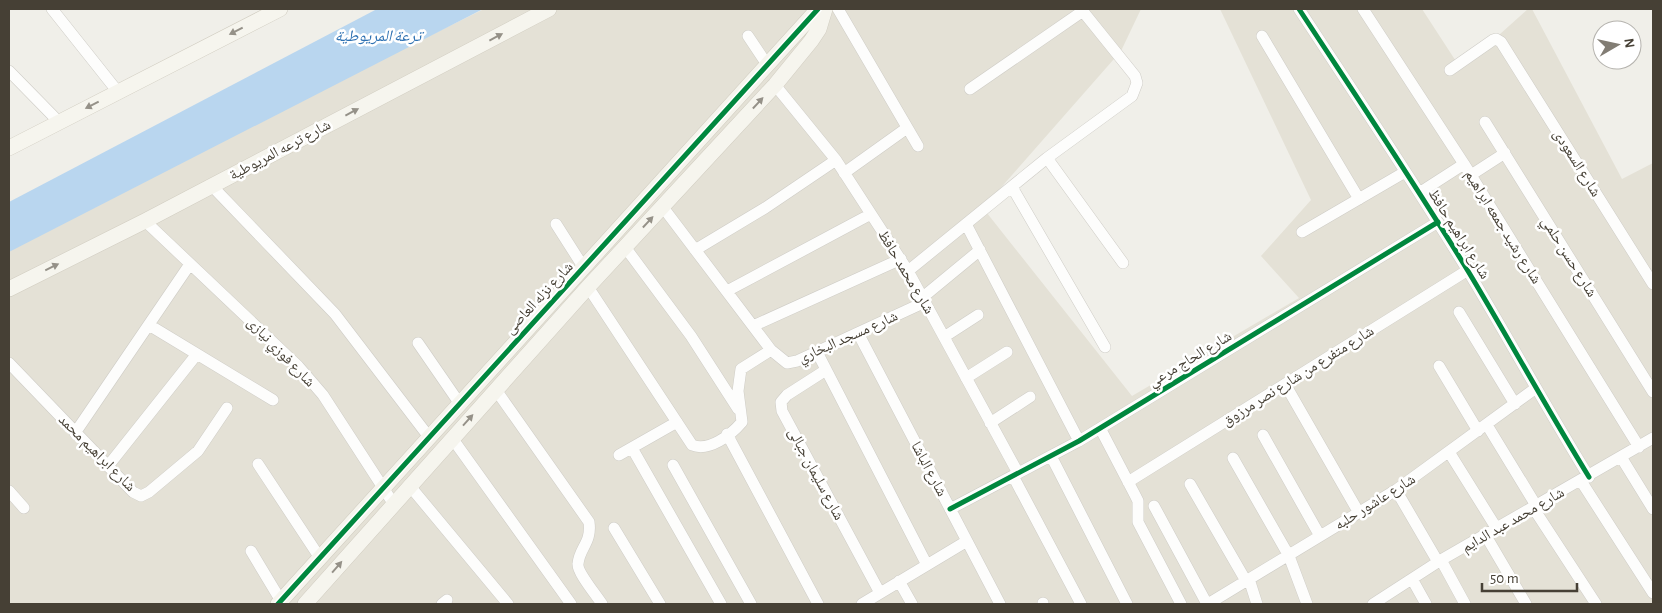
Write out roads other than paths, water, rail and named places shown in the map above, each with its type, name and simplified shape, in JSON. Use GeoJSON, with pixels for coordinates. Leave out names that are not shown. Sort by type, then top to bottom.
{"type":"FeatureCollection","features":[{"type":"Feature","properties":{"kind":"street"},"geometry":{"type":"LineString","coordinates":[[52,9],[118,92]]}},
{"type":"Feature","properties":{"kind":"street"},"geometry":{"type":"LineString","coordinates":[[9,148],[280,9]]}},
{"type":"Feature","properties":{"kind":"street","name":"شارع ترعه المريوطية"},"geometry":{"type":"LineString","coordinates":[[9,289],[145,221],[549,9]]}},
{"type":"Feature","properties":{"kind":"street","name":"شارع نزله العاصى"},"geometry":{"type":"LineString","coordinates":[[279,603],[818,9]]}},
{"type":"Feature","properties":{"kind":"street","name":"شارع نزله العاصى"},"geometry":{"type":"LineString","coordinates":[[305,604],[409,485],[604,269],[774,85],[811,41],[819,29],[825,9]]}},
{"type":"Feature","properties":{"kind":"street"},"geometry":{"type":"LineString","coordinates":[[838,9],[918,146]]}},
{"type":"Feature","properties":{"kind":"street","name":"شارع ابراهيم حافظ"},"geometry":{"type":"LineString","coordinates":[[1300,9],[1468,270],[1530,375],[1585,479],[1653,593]]}},
{"type":"Feature","properties":{"kind":"street","name":"شارع رشيد جمعه ابراهيم"},"geometry":{"type":"LineString","coordinates":[[1363,9],[1471,175],[1639,446]]}},
{"type":"Feature","properties":{"kind":"street"},"geometry":{"type":"LineString","coordinates":[[908,271],[1047,158],[1132,96],[1137,83],[1135,76],[1082,10],[970,89]]}},
{"type":"Feature","properties":{"kind":"street"},"geometry":{"type":"LineString","coordinates":[[748,36],[768,66]]}},
{"type":"Feature","properties":{"kind":"street"},"geometry":{"type":"LineString","coordinates":[[1262,36],[1359,199]]}},
{"type":"Feature","properties":{"kind":"street","name":"شارع السعودى"},"geometry":{"type":"LineString","coordinates":[[1450,70],[1493,40],[1496,39],[1501,42],[1653,284]]}},
{"type":"Feature","properties":{"kind":"street"},"geometry":{"type":"LineString","coordinates":[[9,70],[59,122]]}},
{"type":"Feature","properties":{"kind":"street","name":"شارع محمد حافظ"},"geometry":{"type":"LineString","coordinates":[[774,85],[836,160],[908,271],[990,423],[1081,604]]}},
{"type":"Feature","properties":{"kind":"street"},"geometry":{"type":"LineString","coordinates":[[717,121],[729,134]]}},
{"type":"Feature","properties":{"kind":"street","name":"شارع حسن حلمي"},"geometry":{"type":"LineString","coordinates":[[1485,122],[1653,392]]}},
{"type":"Feature","properties":{"kind":"street"},"geometry":{"type":"LineString","coordinates":[[844,173],[907,128]]}},
{"type":"Feature","properties":{"kind":"street"},"geometry":{"type":"LineString","coordinates":[[1471,175],[1505,153]]}},
{"type":"Feature","properties":{"kind":"street"},"geometry":{"type":"LineString","coordinates":[[1047,158],[1123,264]]}},
{"type":"Feature","properties":{"kind":"street"},"geometry":{"type":"LineString","coordinates":[[695,250],[772,203],[836,160]]}},
{"type":"Feature","properties":{"kind":"street"},"geometry":{"type":"LineString","coordinates":[[1419,193],[1464,164]]}},
{"type":"Feature","properties":{"kind":"street"},"geometry":{"type":"LineString","coordinates":[[1302,232],[1405,172]]}},
{"type":"Feature","properties":{"kind":"street"},"geometry":{"type":"LineString","coordinates":[[212,186],[334,314],[429,437]]}},
{"type":"Feature","properties":{"kind":"street"},"geometry":{"type":"LineString","coordinates":[[1012,187],[1105,347]]}},
{"type":"Feature","properties":{"kind":"street"},"geometry":{"type":"LineString","coordinates":[[588,287],[692,446],[700,448],[709,447],[742,422],[738,391],[741,369],[771,350],[662,206]]}},
{"type":"Feature","properties":{"kind":"street"},"geometry":{"type":"LineString","coordinates":[[726,291],[871,214]]}},
{"type":"Feature","properties":{"kind":"street","name":"شارع فوزي نيازى"},"geometry":{"type":"LineString","coordinates":[[145,221],[298,366],[323,395],[393,503]]}},
{"type":"Feature","properties":{"kind":"street","name":"شارع الحاج مرعي"},"geometry":{"type":"LineString","coordinates":[[950,509],[1079,441],[1438,222]]}},
{"type":"Feature","properties":{"kind":"street"},"geometry":{"type":"LineString","coordinates":[[556,224],[589,263],[604,269]]}},
{"type":"Feature","properties":{"kind":"street"},"geometry":{"type":"LineString","coordinates":[[966,224],[1079,441]]}},
{"type":"Feature","properties":{"kind":"street"},"geometry":{"type":"LineString","coordinates":[[625,247],[691,336],[741,413]]}},
{"type":"Feature","properties":{"kind":"street","name":"شارع مسجد البخاري"},"geometry":{"type":"LineString","coordinates":[[771,350],[787,363],[817,352],[858,333],[924,300],[980,250]]}},
{"type":"Feature","properties":{"kind":"street"},"geometry":{"type":"LineString","coordinates":[[753,326],[900,259]]}},
{"type":"Feature","properties":{"kind":"street"},"geometry":{"type":"LineString","coordinates":[[75,433],[190,264]]}},
{"type":"Feature","properties":{"kind":"street","name":"شارع متفرع من شارع نصر مرزوق"},"geometry":{"type":"LineString","coordinates":[[1128,482],[1468,270]]}},
{"type":"Feature","properties":{"kind":"street"},"geometry":{"type":"LineString","coordinates":[[1459,312],[1515,404]]}},
{"type":"Feature","properties":{"kind":"street"},"geometry":{"type":"LineString","coordinates":[[944,337],[978,315]]}},
{"type":"Feature","properties":{"kind":"street"},"geometry":{"type":"LineString","coordinates":[[149,325],[273,400]]}},
{"type":"Feature","properties":{"kind":"street","name":"شارع الباشا"},"geometry":{"type":"LineString","coordinates":[[858,333],[1000,604]]}},
{"type":"Feature","properties":{"kind":"street"},"geometry":{"type":"LineString","coordinates":[[418,343],[460,404]]}},
{"type":"Feature","properties":{"kind":"street"},"geometry":{"type":"LineString","coordinates":[[817,352],[927,565]]}},
{"type":"Feature","properties":{"kind":"street"},"geometry":{"type":"LineString","coordinates":[[966,378],[1007,352]]}},
{"type":"Feature","properties":{"kind":"street"},"geometry":{"type":"LineString","coordinates":[[108,466],[197,354]]}},
{"type":"Feature","properties":{"kind":"street","name":"شارع ابراهيم محمد"},"geometry":{"type":"LineString","coordinates":[[9,363],[133,492],[141,496],[149,492],[198,451],[227,408]]}},
{"type":"Feature","properties":{"kind":"street"},"geometry":{"type":"LineString","coordinates":[[1438,366],[1483,428],[1596,604]]}},
{"type":"Feature","properties":{"kind":"street","name":"شارع سليمان جبالى"},"geometry":{"type":"LineString","coordinates":[[826,370],[787,396],[781,402],[782,411],[880,593]]}},
{"type":"Feature","properties":{"kind":"street"},"geometry":{"type":"LineString","coordinates":[[1284,384],[1359,512]]}},
{"type":"Feature","properties":{"kind":"street","name":"شارع عاشور حلبه"},"geometry":{"type":"LineString","coordinates":[[1208,604],[1396,490],[1536,388]]}},
{"type":"Feature","properties":{"kind":"street"},"geometry":{"type":"LineString","coordinates":[[496,390],[589,522],[590,532],[578,564],[580,572],[602,604]]}},
{"type":"Feature","properties":{"kind":"street"},"geometry":{"type":"LineString","coordinates":[[990,423],[1030,397]]}},
{"type":"Feature","properties":{"kind":"street"},"geometry":{"type":"LineString","coordinates":[[618,456],[677,422]]}},
{"type":"Feature","properties":{"kind":"street"},"geometry":{"type":"LineString","coordinates":[[1100,428],[1138,501],[1138,522],[1180,604]]}},
{"type":"Feature","properties":{"kind":"street"},"geometry":{"type":"LineString","coordinates":[[727,434],[818,604]]}},
{"type":"Feature","properties":{"kind":"street"},"geometry":{"type":"LineString","coordinates":[[1262,435],[1320,536]]}},
{"type":"Feature","properties":{"kind":"street"},"geometry":{"type":"LineString","coordinates":[[452,438],[571,604]]}},
{"type":"Feature","properties":{"kind":"street","name":"شارع محمد عبد الدايم"},"geometry":{"type":"LineString","coordinates":[[1373,604],[1391,600],[1412,579],[1440,561],[1536,508],[1653,438]]}},
{"type":"Feature","properties":{"kind":"street"},"geometry":{"type":"LineString","coordinates":[[632,448],[722,604]]}},
{"type":"Feature","properties":{"kind":"street"},"geometry":{"type":"LineString","coordinates":[[1449,452],[1497,529]]}},
{"type":"Feature","properties":{"kind":"street"},"geometry":{"type":"LineString","coordinates":[[1051,456],[1127,604]]}},
{"type":"Feature","properties":{"kind":"street"},"geometry":{"type":"LineString","coordinates":[[1622,457],[1653,509]]}},
{"type":"Feature","properties":{"kind":"street"},"geometry":{"type":"LineString","coordinates":[[1233,458],[1289,556],[1307,604]]}},
{"type":"Feature","properties":{"kind":"street"},"geometry":{"type":"LineString","coordinates":[[258,464],[320,558]]}},
{"type":"Feature","properties":{"kind":"street"},"geometry":{"type":"LineString","coordinates":[[673,465],[751,604]]}},
{"type":"Feature","properties":{"kind":"street"},"geometry":{"type":"LineString","coordinates":[[1190,484],[1247,580],[1257,604]]}},
{"type":"Feature","properties":{"kind":"street"},"geometry":{"type":"LineString","coordinates":[[409,485],[508,604]]}},
{"type":"Feature","properties":{"kind":"street"},"geometry":{"type":"LineString","coordinates":[[1396,490],[1465,604]]}},
{"type":"Feature","properties":{"kind":"street"},"geometry":{"type":"LineString","coordinates":[[9,491],[24,508]]}},
{"type":"Feature","properties":{"kind":"street"},"geometry":{"type":"LineString","coordinates":[[1154,506],[1208,604]]}},
{"type":"Feature","properties":{"kind":"street"},"geometry":{"type":"LineString","coordinates":[[614,528],[660,604]]}},
{"type":"Feature","properties":{"kind":"street"},"geometry":{"type":"LineString","coordinates":[[1486,536],[1526,604]]}},
{"type":"Feature","properties":{"kind":"street"},"geometry":{"type":"LineString","coordinates":[[862,604],[967,541]]}},
{"type":"Feature","properties":{"kind":"street"},"geometry":{"type":"LineString","coordinates":[[251,551],[279,603]]}},
{"type":"Feature","properties":{"kind":"street"},"geometry":{"type":"LineString","coordinates":[[1412,579],[1426,604]]}},
{"type":"Feature","properties":{"kind":"street"},"geometry":{"type":"LineString","coordinates":[[899,582],[912,604]]}},
{"type":"Feature","properties":{"kind":"water","name":"ترعة المريوطية"},"geometry":{"type":"Polygon","coordinates":[[[377,9],[483,9],[9,252],[9,202],[377,9]]]}}]}
